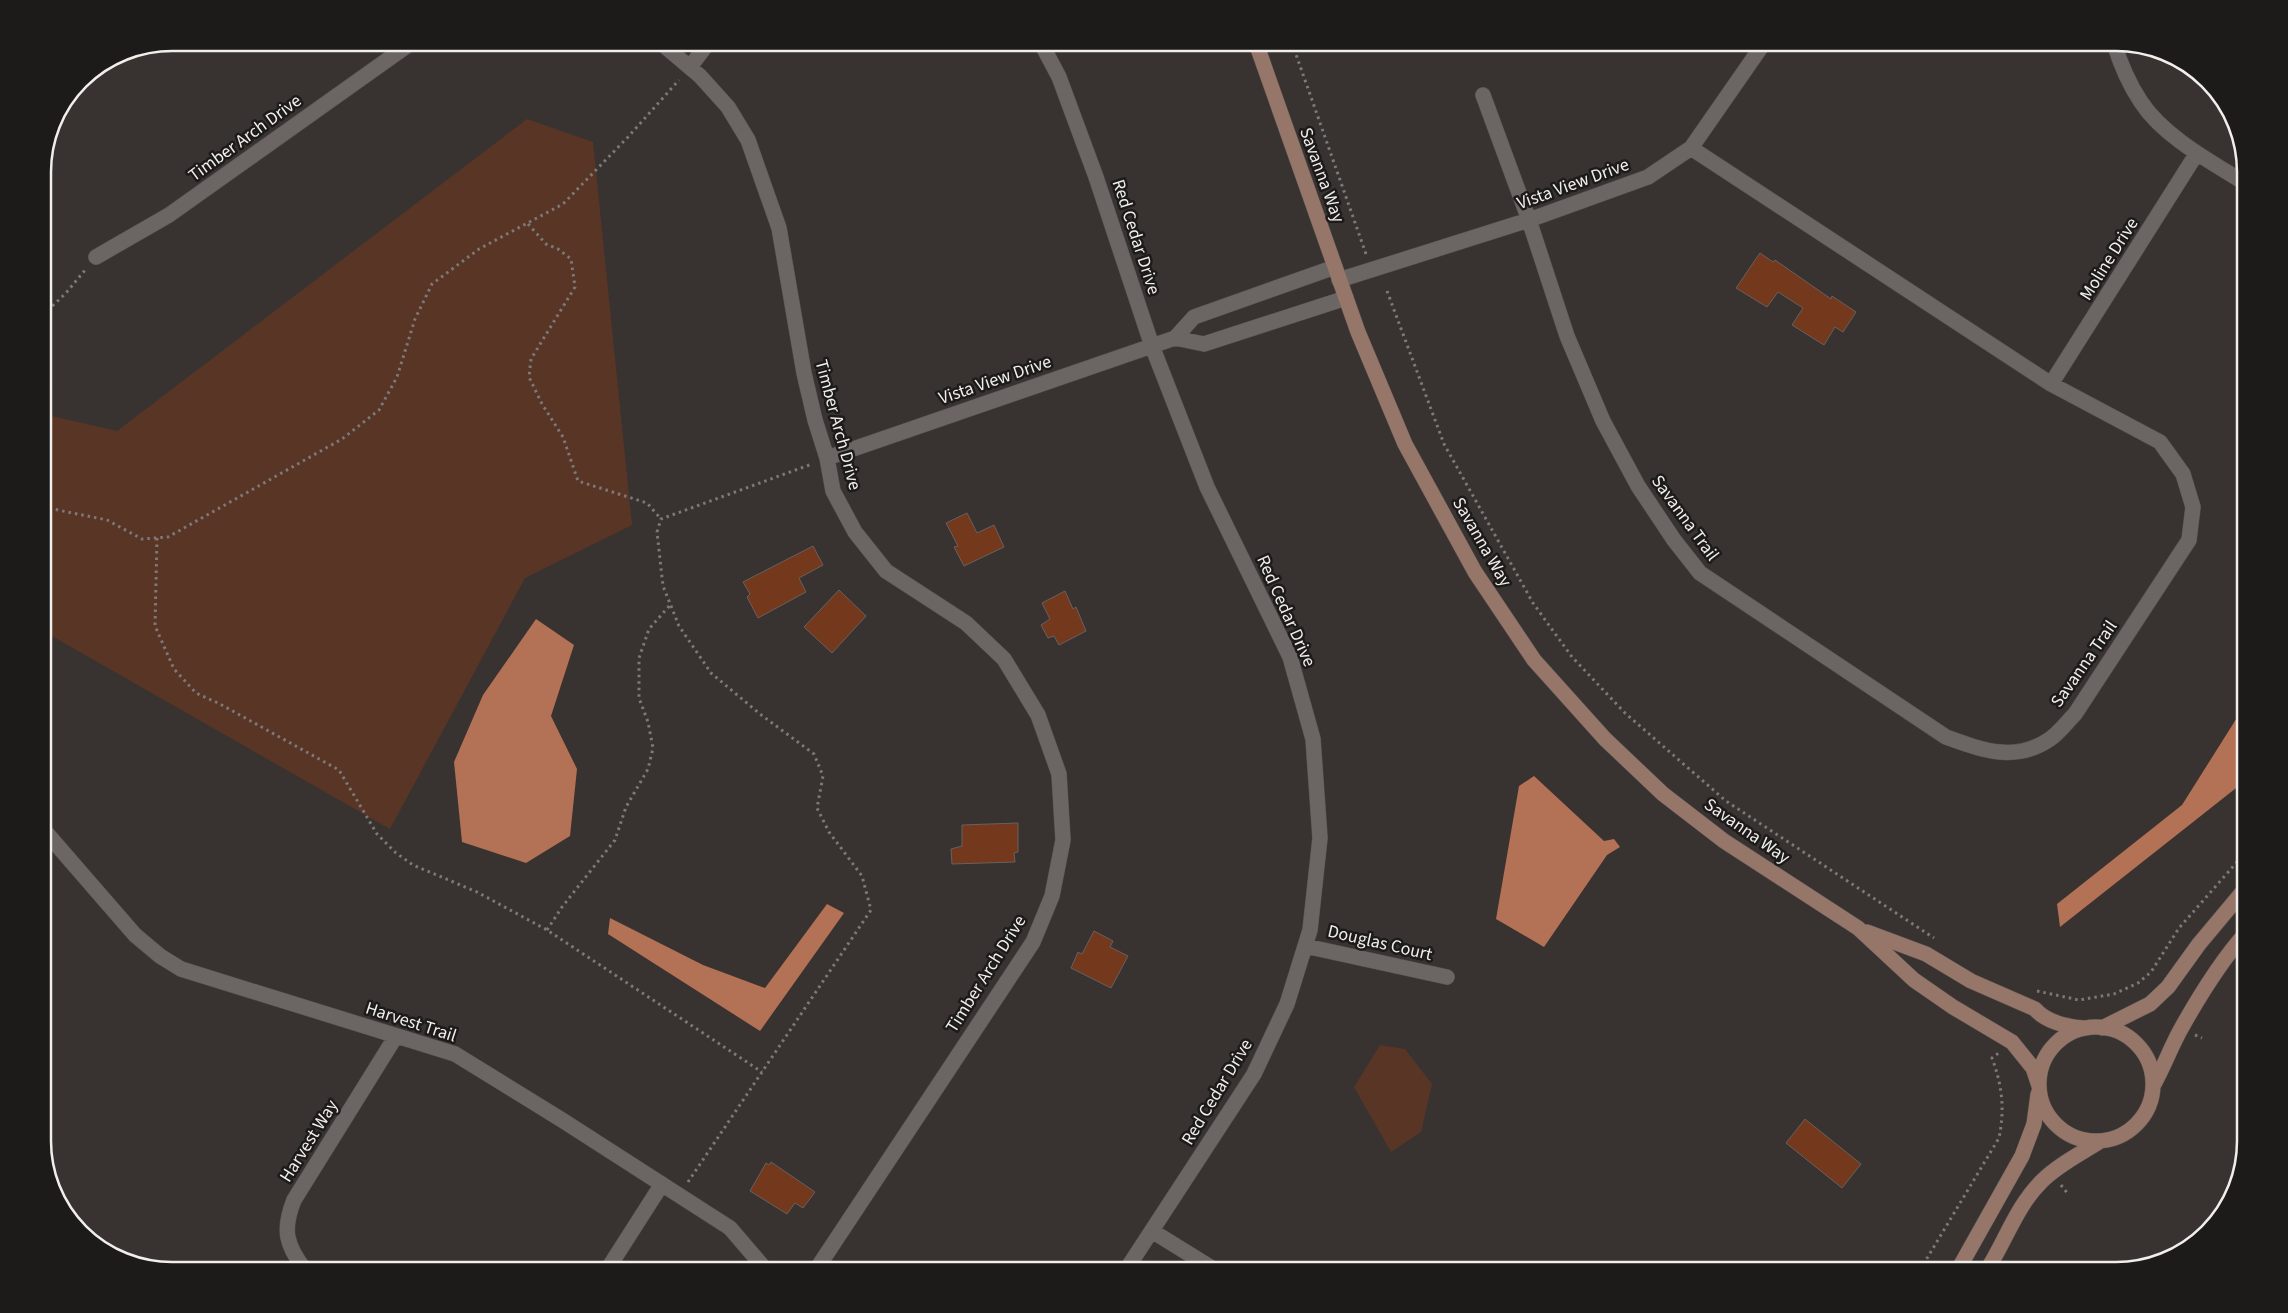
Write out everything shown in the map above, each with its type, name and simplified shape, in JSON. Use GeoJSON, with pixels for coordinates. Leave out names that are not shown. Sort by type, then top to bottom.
{"type":"FeatureCollection","features":[{"type":"Feature","properties":{"kind":"street","name":"Timber Arch Drive"},"geometry":{"type":"LineString","coordinates":[[96,257],[169,215],[398,51]]}},
{"type":"Feature","properties":{"kind":"street","name":"Timber Arch Drive"},"geometry":{"type":"LineString","coordinates":[[671,51],[700,76],[738,120],[748,140],[772,205],[780,237],[804,373],[815,420],[827,458],[833,491],[855,532],[886,571],[966,623],[1004,659],[1038,715],[1059,774],[1063,840],[1052,896],[1033,942],[821,1262]]}},
{"type":"Feature","properties":{"kind":"street"},"geometry":{"type":"LineString","coordinates":[[690,67],[702,51]]}},
{"type":"Feature","properties":{"kind":"street","name":"Red Cedar Drive"},"geometry":{"type":"LineString","coordinates":[[1046,51],[1059,77],[1096,177],[1152,346],[1207,488],[1290,657],[1313,739],[1320,838],[1310,930],[1287,1004],[1254,1074],[1131,1262]]}},
{"type":"Feature","properties":{"kind":"street","name":"Savanna Way"},"geometry":{"type":"LineString","coordinates":[[1259,51],[1346,298],[1405,444],[1475,572],[1534,660],[1606,739],[1663,794],[1724,841],[1858,928],[1914,980],[1953,1007],[2012,1042],[2033,1068],[2039,1088]]}},
{"type":"Feature","properties":{"kind":"street","name":"Vista View Drive"},"geometry":{"type":"LineString","coordinates":[[827,458],[1175,338],[1194,317],[1337,273],[1529,220],[1648,177],[1691,148],[1758,51]]}},
{"type":"Feature","properties":{"kind":"street"},"geometry":{"type":"LineString","coordinates":[[2117,51],[2121,65],[2142,103],[2163,126],[2198,153],[2236,177]]}},
{"type":"Feature","properties":{"kind":"street","name":"Savanna Trail"},"geometry":{"type":"LineString","coordinates":[[1483,95],[1529,220],[1567,336],[1603,421],[1638,486],[1700,573],[1946,737],[1979,749],[2013,753],[2027,751],[2051,738],[2075,714],[2189,540],[2193,507],[2183,474],[2160,442],[2051,384],[1691,148]]}},
{"type":"Feature","properties":{"kind":"street","name":"Moline Drive"},"geometry":{"type":"LineString","coordinates":[[2051,384],[2198,153]]}},
{"type":"Feature","properties":{"kind":"street"},"geometry":{"type":"LineString","coordinates":[[1175,338],[1204,344],[1346,298]]}},
{"type":"Feature","properties":{"kind":"street","name":"Harvest Trail"},"geometry":{"type":"LineString","coordinates":[[52,839],[135,935],[160,956],[181,968],[455,1054],[730,1228],[759,1262]]}},
{"type":"Feature","properties":{"kind":"street"},"geometry":{"type":"LineString","coordinates":[[1962,1262],[2022,1156],[2034,1124],[2040,1072],[2052,1048],[2062,1038],[2075,1032],[2095,1028],[2150,1004],[2168,987],[2199,944],[2237,898]]}},
{"type":"Feature","properties":{"kind":"street","name":"Savanna Way"},"geometry":{"type":"LineString","coordinates":[[1858,928],[1926,954],[1971,981],[2035,1009],[2040,1016],[2070,1027],[2095,1028]]}},
{"type":"Feature","properties":{"kind":"street","name":"Douglas Court"},"geometry":{"type":"LineString","coordinates":[[1305,946],[1447,977]]}},
{"type":"Feature","properties":{"kind":"street"},"geometry":{"type":"LineString","coordinates":[[2039,1088],[2042,1105],[2049,1118],[2071,1136],[2085,1141],[2099,1142],[2111,1140],[2126,1133],[2139,1121],[2148,1107],[2153,1086],[2165,1066],[2181,1028],[2208,984],[2237,946]]}},
{"type":"Feature","properties":{"kind":"street"},"geometry":{"type":"LineString","coordinates":[[2095,1028],[2125,1036],[2143,1052],[2152,1074],[2153,1086]]}},
{"type":"Feature","properties":{"kind":"street","name":"Harvest Way"},"geometry":{"type":"LineString","coordinates":[[299,1262],[292,1252],[287,1237],[287,1225],[292,1207],[396,1036]]}},
{"type":"Feature","properties":{"kind":"street"},"geometry":{"type":"LineString","coordinates":[[1991,1262],[2018,1214],[2040,1183],[2052,1172],[2099,1142]]}},
{"type":"Feature","properties":{"kind":"street"},"geometry":{"type":"LineString","coordinates":[[612,1262],[662,1184]]}},
{"type":"Feature","properties":{"kind":"street"},"geometry":{"type":"LineString","coordinates":[[1152,1230],[1202,1262]]}},
{"type":"Feature","properties":{"kind":"path"},"geometry":{"type":"LineString","coordinates":[[1295,51],[1366,254]]}},
{"type":"Feature","properties":{"kind":"path"},"geometry":{"type":"LineString","coordinates":[[52,509],[107,520],[142,539],[168,537],[342,439],[379,410],[397,377],[415,319],[432,284],[479,249],[564,204],[628,137],[690,67]]}},
{"type":"Feature","properties":{"kind":"path"},"geometry":{"type":"LineString","coordinates":[[528,224],[546,244],[558,249],[572,259],[575,287],[531,359],[529,377],[542,404],[563,437],[578,481],[647,502],[661,519]]}},
{"type":"Feature","properties":{"kind":"path"},"geometry":{"type":"LineString","coordinates":[[52,306],[66,293],[96,257]]}},
{"type":"Feature","properties":{"kind":"path"},"geometry":{"type":"LineString","coordinates":[[1387,291],[1444,444],[1533,603],[1572,657],[1625,713],[1726,800],[1940,942]]}},
{"type":"Feature","properties":{"kind":"path"},"geometry":{"type":"LineString","coordinates":[[661,519],[807,467],[827,458]]}},
{"type":"Feature","properties":{"kind":"path"},"geometry":{"type":"LineString","coordinates":[[661,519],[657,532],[663,586],[679,626],[712,674],[760,714],[814,754],[823,776],[817,808],[829,832],[862,876],[871,910],[679,1195]]}},
{"type":"Feature","properties":{"kind":"path"},"geometry":{"type":"LineString","coordinates":[[157,538],[155,626],[174,669],[196,693],[220,704],[339,770],[377,834],[396,853],[413,865],[477,892],[547,930],[762,1072]]}},
{"type":"Feature","properties":{"kind":"path"},"geometry":{"type":"LineString","coordinates":[[547,930],[562,907],[615,840],[626,807],[648,769],[653,748],[648,722],[639,698],[639,658],[649,629],[671,604]]}},
{"type":"Feature","properties":{"kind":"path"},"geometry":{"type":"LineString","coordinates":[[2029,992],[2041,990],[2079,1000],[2114,994],[2138,983],[2151,972],[2179,928],[2237,862]]}},
{"type":"Feature","properties":{"kind":"path"},"geometry":{"type":"LineString","coordinates":[[1925,1262],[1999,1138],[2003,1122],[2003,1101],[2001,1081],[1992,1058]]}},
{"type":"Feature","properties":{"kind":"shaded area"},"geometry":{"type":"Polygon","coordinates":[[[527,119],[593,142],[632,525],[525,578],[390,829],[52,636],[52,416],[117,431],[527,119]]]}},
{"type":"Feature","properties":{"kind":"shaded area"},"geometry":{"type":"Polygon","coordinates":[[[536,619],[574,645],[551,716],[577,769],[570,836],[526,863],[462,842],[454,762],[483,695],[536,619]]]}},
{"type":"Feature","properties":{"kind":"shaded area"},"geometry":{"type":"Polygon","coordinates":[[[2237,718],[2237,788],[2060,927],[2057,904],[2182,805],[2237,718]]]}},
{"type":"Feature","properties":{"kind":"shaded area"},"geometry":{"type":"Polygon","coordinates":[[[1534,776],[1604,841],[1614,839],[1620,847],[1607,855],[1544,947],[1496,919],[1519,786],[1534,776]]]}},
{"type":"Feature","properties":{"kind":"shaded area"},"geometry":{"type":"Polygon","coordinates":[[[827,904],[844,913],[760,1031],[608,934],[610,918],[703,965],[765,988],[827,904]]]}},
{"type":"Feature","properties":{"kind":"shaded area"},"geometry":{"type":"Polygon","coordinates":[[[1380,1045],[1405,1049],[1432,1084],[1421,1132],[1391,1152],[1354,1087],[1380,1045]]]}},
{"type":"Feature","properties":{"kind":"building"},"geometry":{"type":"Polygon","coordinates":[[[1760,253],[1773,262],[1775,260],[1831,299],[1832,296],[1856,312],[1843,332],[1835,327],[1824,345],[1792,325],[1803,308],[1778,292],[1767,307],[1736,288],[1760,253]]]}},
{"type":"Feature","properties":{"kind":"building"},"geometry":{"type":"Polygon","coordinates":[[[967,513],[977,533],[994,525],[1004,547],[964,566],[954,547],[958,546],[946,523],[967,513]]]}},
{"type":"Feature","properties":{"kind":"building"},"geometry":{"type":"Polygon","coordinates":[[[813,546],[823,565],[799,578],[806,592],[758,618],[747,597],[750,594],[743,582],[813,546]]]}},
{"type":"Feature","properties":{"kind":"building"},"geometry":{"type":"Polygon","coordinates":[[[839,590],[866,616],[832,653],[804,627],[839,590]]]}},
{"type":"Feature","properties":{"kind":"building"},"geometry":{"type":"Polygon","coordinates":[[[1065,591],[1073,609],[1076,607],[1086,631],[1059,645],[1054,636],[1048,638],[1041,625],[1050,619],[1042,603],[1065,591]]]}},
{"type":"Feature","properties":{"kind":"building"},"geometry":{"type":"Polygon","coordinates":[[[1018,823],[1018,852],[1014,853],[1015,862],[952,864],[951,849],[962,846],[962,825],[1018,823]]]}},
{"type":"Feature","properties":{"kind":"building"},"geometry":{"type":"Polygon","coordinates":[[[1094,931],[1113,941],[1110,947],[1128,956],[1111,988],[1071,968],[1078,952],[1082,954],[1094,931]]]}},
{"type":"Feature","properties":{"kind":"building"},"geometry":{"type":"Polygon","coordinates":[[[1805,1119],[1861,1164],[1842,1188],[1786,1143],[1805,1119]]]}},
{"type":"Feature","properties":{"kind":"building"},"geometry":{"type":"Polygon","coordinates":[[[771,1162],[815,1192],[803,1208],[795,1203],[787,1214],[750,1191],[766,1163],[769,1165],[771,1162]]]}}]}
